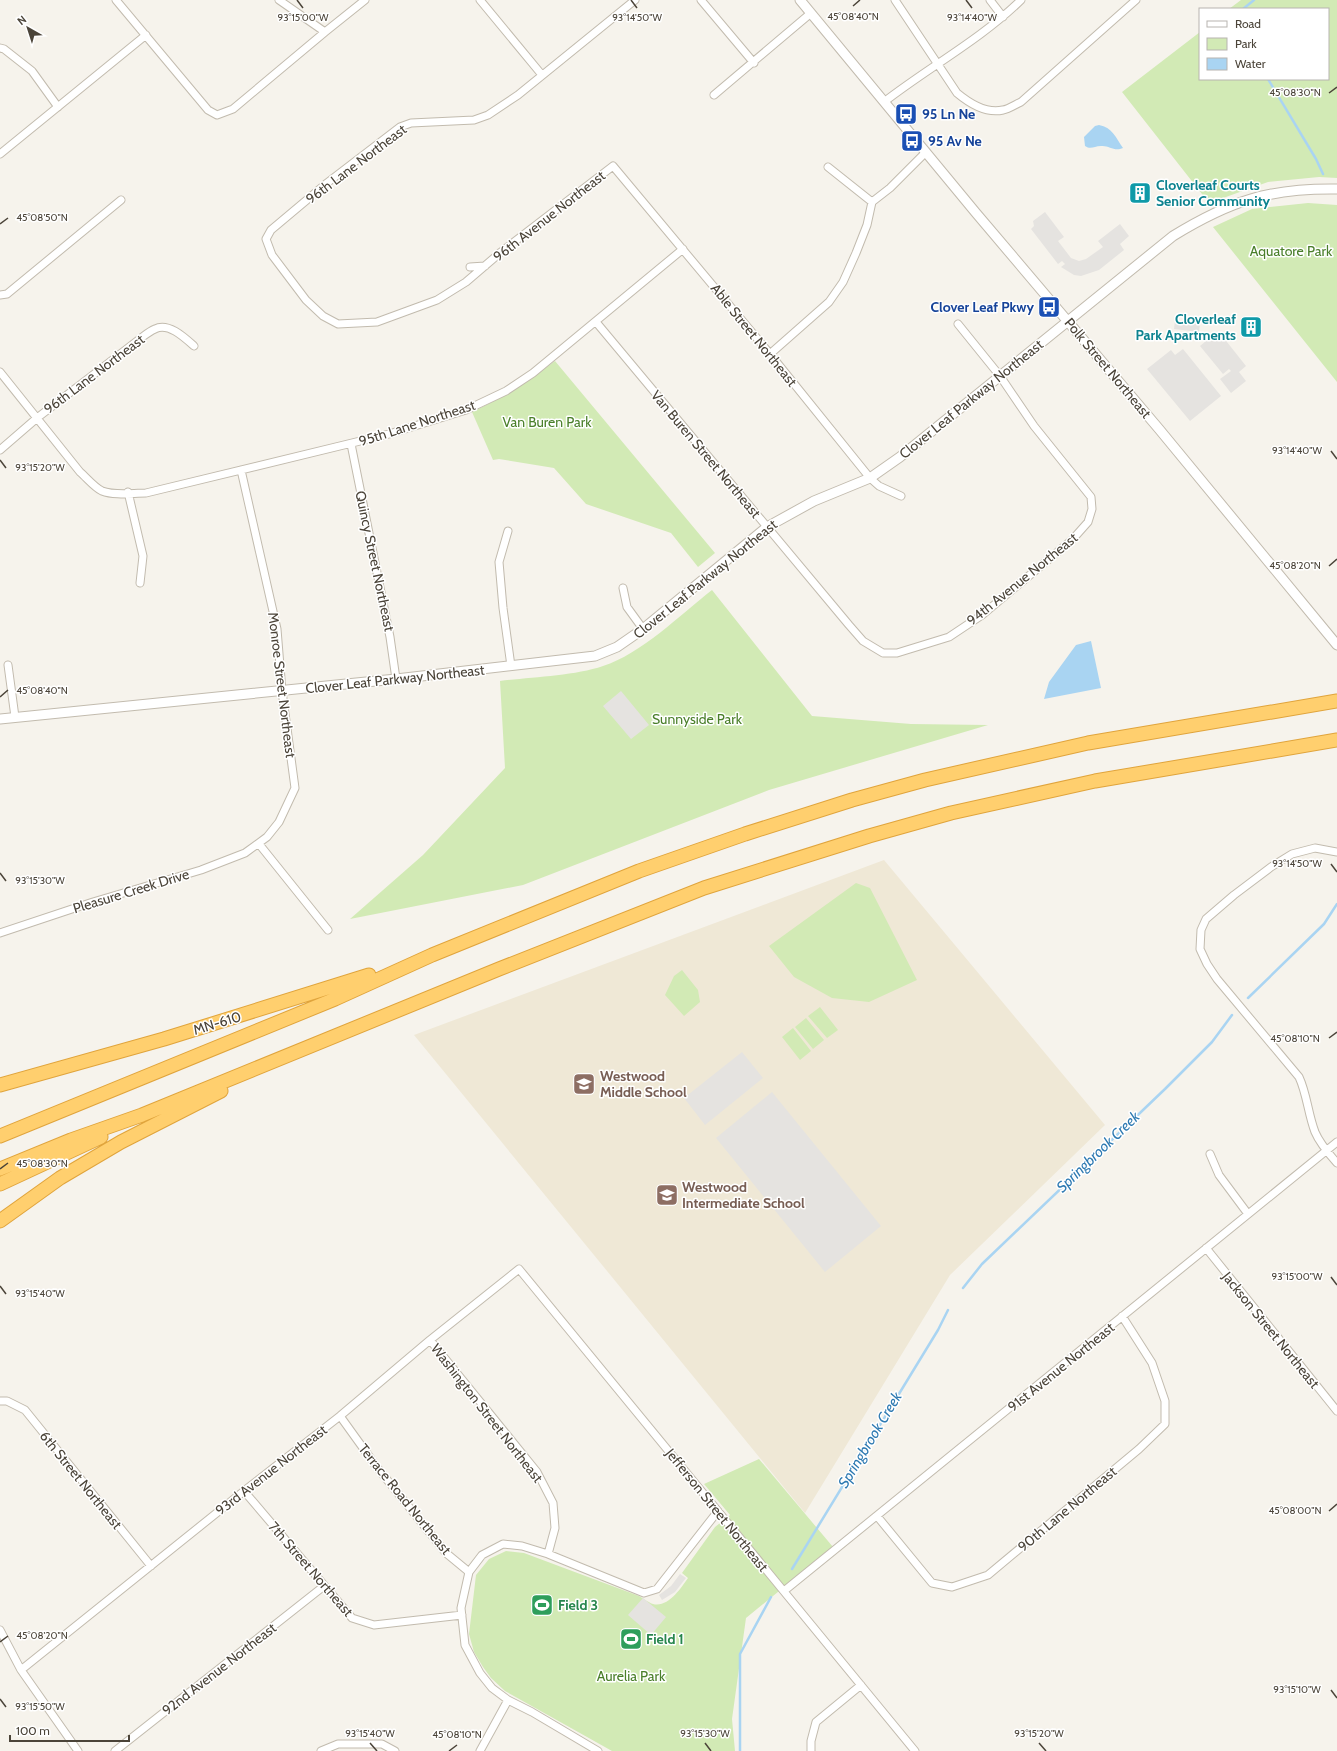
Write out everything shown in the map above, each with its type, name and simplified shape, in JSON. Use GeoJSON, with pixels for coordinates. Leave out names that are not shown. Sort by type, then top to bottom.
{"type":"FeatureCollection","features":[{"type":"Feature","properties":{"kind":"highway"},"geometry":{"type":"LineString","coordinates":[[0,1136],[335,999],[432,955],[639,871],[745,834],[852,800],[925,780],[1088,742],[1337,701]]}},
{"type":"Feature","properties":{"kind":"highway"},"geometry":{"type":"LineString","coordinates":[[0,1170],[71,1140],[142,1116],[499,969],[704,888],[869,836],[951,813],[1095,781],[1337,740]]}},
{"type":"Feature","properties":{"kind":"highway","name":"MN-610"},"geometry":{"type":"LineString","coordinates":[[0,1085],[298,999],[432,955]]}},
{"type":"Feature","properties":{"kind":"highway"},"geometry":{"type":"LineString","coordinates":[[0,1221],[60,1178],[121,1142],[302,1050]]}},
{"type":"Feature","properties":{"kind":"highway"},"geometry":{"type":"LineString","coordinates":[[0,1184],[85,1145],[142,1116]]}},
{"type":"Feature","properties":{"kind":"street"},"geometry":{"type":"LineString","coordinates":[[116,0],[208,110],[217,115],[233,109],[365,0]]}},
{"type":"Feature","properties":{"kind":"street"},"geometry":{"type":"LineString","coordinates":[[279,0],[325,32]]}},
{"type":"Feature","properties":{"kind":"street"},"geometry":{"type":"LineString","coordinates":[[480,0],[542,75]]}},
{"type":"Feature","properties":{"kind":"street"},"geometry":{"type":"LineString","coordinates":[[701,0],[754,63]]}},
{"type":"Feature","properties":{"kind":"street","name":"Polk Street Northeast"},"geometry":{"type":"LineString","coordinates":[[800,0],[1159,429],[1337,646]]}},
{"type":"Feature","properties":{"kind":"street"},"geometry":{"type":"LineString","coordinates":[[895,0],[957,93],[969,103],[985,109],[1003,110],[1021,102],[1136,0]]}},
{"type":"Feature","properties":{"kind":"street"},"geometry":{"type":"LineString","coordinates":[[990,0],[1003,17]]}},
{"type":"Feature","properties":{"kind":"street"},"geometry":{"type":"LineString","coordinates":[[884,102],[1003,17],[1021,0]]}},
{"type":"Feature","properties":{"kind":"street","name":"96th Lane Northeast"},"geometry":{"type":"LineString","coordinates":[[377,322],[338,324],[323,316],[306,300],[272,255],[266,239],[271,230],[327,183],[400,127],[411,123],[474,120],[488,115],[518,95],[633,1]]}},
{"type":"Feature","properties":{"kind":"street"},"geometry":{"type":"LineString","coordinates":[[714,95],[754,63],[811,13]]}},
{"type":"Feature","properties":{"kind":"street"},"geometry":{"type":"LineString","coordinates":[[0,154],[146,35]]}},
{"type":"Feature","properties":{"kind":"street"},"geometry":{"type":"LineString","coordinates":[[0,48],[4,49],[32,71],[58,107]]}},
{"type":"Feature","properties":{"kind":"street"},"geometry":{"type":"LineString","coordinates":[[770,354],[830,302],[843,282],[867,225],[872,202],[890,188],[926,152]]}},
{"type":"Feature","properties":{"kind":"street","name":"Able Street Northeast"},"geometry":{"type":"LineString","coordinates":[[613,166],[770,354],[870,478],[878,486],[901,496]]}},
{"type":"Feature","properties":{"kind":"street","name":"96th Avenue Northeast"},"geometry":{"type":"LineString","coordinates":[[377,322],[437,300],[466,282],[613,166]]}},
{"type":"Feature","properties":{"kind":"street"},"geometry":{"type":"LineString","coordinates":[[828,167],[872,202]]}},
{"type":"Feature","properties":{"kind":"street","name":"Clover Leaf Parkway Northeast"},"geometry":{"type":"LineString","coordinates":[[0,719],[591,658],[617,647],[643,630],[767,527],[814,501],[870,478],[900,457],[1173,236],[1205,217],[1226,207],[1258,196],[1291,190],[1337,190]]}},
{"type":"Feature","properties":{"kind":"street"},"geometry":{"type":"LineString","coordinates":[[0,295],[7,294],[121,200]]}},
{"type":"Feature","properties":{"kind":"street","name":"95th Lane Northeast"},"geometry":{"type":"LineString","coordinates":[[0,372],[80,472],[90,482],[102,490],[117,494],[128,492],[146,493],[389,434],[466,410],[506,391],[533,373],[683,249]]}},
{"type":"Feature","properties":{"kind":"street","name":"96th Avenue Northeast"},"geometry":{"type":"LineString","coordinates":[[470,267],[485,266]]}},
{"type":"Feature","properties":{"kind":"street","name":"Van Buren Street Northeast"},"geometry":{"type":"LineString","coordinates":[[596,322],[857,634],[863,640],[883,653]]}},
{"type":"Feature","properties":{"kind":"street"},"geometry":{"type":"LineString","coordinates":[[958,324],[1000,376]]}},
{"type":"Feature","properties":{"kind":"street","name":"96th Lane Northeast"},"geometry":{"type":"LineString","coordinates":[[0,450],[37,418],[156,328],[167,328],[183,336],[194,346]]}},
{"type":"Feature","properties":{"kind":"street","name":"94th Avenue Northeast"},"geometry":{"type":"LineString","coordinates":[[883,653],[896,653],[948,637],[982,615],[1072,540],[1088,522],[1092,509],[1091,497],[1034,426],[1000,376]]}},
{"type":"Feature","properties":{"kind":"street","name":"Quincy Street Northeast"},"geometry":{"type":"LineString","coordinates":[[350,444],[390,637],[396,679]]}},
{"type":"Feature","properties":{"kind":"street","name":"Monroe Street Northeast"},"geometry":{"type":"LineString","coordinates":[[241,470],[277,629],[282,691],[295,788],[279,822],[267,838],[259,844]]}},
{"type":"Feature","properties":{"kind":"street"},"geometry":{"type":"LineString","coordinates":[[128,492],[143,556],[140,583]]}},
{"type":"Feature","properties":{"kind":"street"},"geometry":{"type":"LineString","coordinates":[[508,532],[499,562],[503,608],[511,666]]}},
{"type":"Feature","properties":{"kind":"street"},"geometry":{"type":"LineString","coordinates":[[623,588],[627,607],[643,630]]}},
{"type":"Feature","properties":{"kind":"street"},"geometry":{"type":"LineString","coordinates":[[8,665],[15,717]]}},
{"type":"Feature","properties":{"kind":"street"},"geometry":{"type":"LineString","coordinates":[[259,844],[328,930]]}},
{"type":"Feature","properties":{"kind":"street","name":"Pleasure Creek Drive"},"geometry":{"type":"LineString","coordinates":[[0,934],[93,902],[201,870],[245,853],[259,844]]}},
{"type":"Feature","properties":{"kind":"street"},"geometry":{"type":"LineString","coordinates":[[1337,852],[1315,848],[1298,853],[1271,867],[1206,918],[1201,930],[1200,948],[1207,964],[1218,979],[1298,1077],[1304,1089],[1316,1133],[1326,1150],[1337,1163]]}},
{"type":"Feature","properties":{"kind":"street","name":"91st Avenue Northeast"},"geometry":{"type":"LineString","coordinates":[[784,1591],[1337,1142]]}},
{"type":"Feature","properties":{"kind":"street"},"geometry":{"type":"LineString","coordinates":[[1210,1154],[1219,1175],[1248,1214]]}},
{"type":"Feature","properties":{"kind":"street","name":"Jackson Street Northeast"},"geometry":{"type":"LineString","coordinates":[[1206,1248],[1337,1411]]}},
{"type":"Feature","properties":{"kind":"street","name":"93rd Avenue Northeast"},"geometry":{"type":"LineString","coordinates":[[21,1670],[340,1416],[430,1340],[519,1269]]}},
{"type":"Feature","properties":{"kind":"street","name":"Jefferson Street Northeast"},"geometry":{"type":"LineString","coordinates":[[519,1269],[915,1751]]}},
{"type":"Feature","properties":{"kind":"street","name":"90th Lane Northeast"},"geometry":{"type":"LineString","coordinates":[[877,1516],[932,1583],[952,1587],[988,1575],[1139,1449],[1165,1424],[1165,1401],[1152,1363],[1122,1316]]}},
{"type":"Feature","properties":{"kind":"street","name":"Washington Street Northeast"},"geometry":{"type":"LineString","coordinates":[[430,1340],[537,1472],[553,1503],[555,1528],[548,1554]]}},
{"type":"Feature","properties":{"kind":"street","name":"6th Street Northeast"},"geometry":{"type":"LineString","coordinates":[[4,1401],[25,1410],[150,1566]]}},
{"type":"Feature","properties":{"kind":"street","name":"Terrace Road Northeast"},"geometry":{"type":"LineString","coordinates":[[340,1416],[376,1466],[446,1553],[469,1572]]}},
{"type":"Feature","properties":{"kind":"street","name":"7th Street Northeast"},"geometry":{"type":"LineString","coordinates":[[244,1491],[352,1618],[374,1625],[462,1615]]}},
{"type":"Feature","properties":{"kind":"street"},"geometry":{"type":"LineString","coordinates":[[598,1751],[532,1712],[508,1700],[492,1688],[480,1673],[465,1645],[461,1608],[469,1572],[482,1555],[503,1544],[522,1546],[548,1554],[644,1593],[658,1589],[718,1511]]}},
{"type":"Feature","properties":{"kind":"street","name":"92nd Avenue Northeast"},"geometry":{"type":"LineString","coordinates":[[114,1751],[324,1586]]}},
{"type":"Feature","properties":{"kind":"street"},"geometry":{"type":"LineString","coordinates":[[0,1630],[21,1670],[78,1751]]}},
{"type":"Feature","properties":{"kind":"street"},"geometry":{"type":"LineString","coordinates":[[811,1751],[811,1741],[816,1722],[861,1685]]}},
{"type":"Feature","properties":{"kind":"street"},"geometry":{"type":"LineString","coordinates":[[480,1751],[508,1700]]}},
{"type":"Feature","properties":{"kind":"street"},"geometry":{"type":"LineString","coordinates":[[321,1751],[338,1744],[382,1744],[395,1751]]}},
{"type":"Feature","properties":{"kind":"shaded area"},"geometry":{"type":"Polygon","coordinates":[[[1045,212],[1064,237],[1058,241],[1071,258],[1079,261],[1086,259],[1103,247],[1098,241],[1120,224],[1129,236],[1120,244],[1124,250],[1099,270],[1081,276],[1074,275],[1061,267],[1065,264],[1062,261],[1058,264],[1031,229],[1034,226],[1033,221],[1045,212]]]}},
{"type":"Feature","properties":{"kind":"shaded area"},"geometry":{"type":"Polygon","coordinates":[[[1175,321],[1200,324],[1199,332],[1174,329],[1175,321]]]}},
{"type":"Feature","properties":{"kind":"shaded area"},"geometry":{"type":"Polygon","coordinates":[[[1223,337],[1246,366],[1239,372],[1246,381],[1231,393],[1220,379],[1231,371],[1229,369],[1223,374],[1200,346],[1206,341],[1218,341],[1223,337]]]}},
{"type":"Feature","properties":{"kind":"shaded area"},"geometry":{"type":"Polygon","coordinates":[[[1183,349],[1221,396],[1190,421],[1147,369],[1171,350],[1175,355],[1183,349]]]}},
{"type":"Feature","properties":{"kind":"shaded area"},"geometry":{"type":"Polygon","coordinates":[[[621,691],[649,725],[631,739],[603,706],[621,691]]]}},
{"type":"Feature","properties":{"kind":"shaded area"},"geometry":{"type":"Polygon","coordinates":[[[884,860],[1105,1125],[950,1275],[805,1513],[414,1035],[884,860]]]}},
{"type":"Feature","properties":{"kind":"shaded area"},"geometry":{"type":"Polygon","coordinates":[[[742,1052],[763,1078],[705,1125],[684,1098],[742,1052]]]}},
{"type":"Feature","properties":{"kind":"shaded area"},"geometry":{"type":"Polygon","coordinates":[[[772,1092],[881,1226],[825,1272],[716,1138],[772,1092]]]}},
{"type":"Feature","properties":{"kind":"shaded area"},"geometry":{"type":"Polygon","coordinates":[[[680,1574],[686,1578],[675,1592],[662,1600],[659,1595],[671,1586],[680,1574]]]}},
{"type":"Feature","properties":{"kind":"shaded area"},"geometry":{"type":"Polygon","coordinates":[[[643,1598],[666,1617],[651,1635],[628,1615],[643,1598]]]}},
{"type":"Feature","properties":{"kind":"green space"},"geometry":{"type":"Polygon","coordinates":[[[1241,0],[1337,0],[1337,178],[1319,177],[1268,182],[1209,203],[1122,92],[1199,33],[1199,80],[1329,80],[1329,8],[1230,8],[1241,0]]]}},
{"type":"Feature","properties":{"kind":"green space","name":"Aquatore Park"},"geometry":{"type":"Polygon","coordinates":[[[1308,203],[1337,205],[1337,382],[1213,227],[1252,209],[1308,203]]]}},
{"type":"Feature","properties":{"kind":"green space","name":"Van Buren Park"},"geometry":{"type":"Polygon","coordinates":[[[555,361],[715,553],[698,567],[671,533],[586,504],[554,468],[499,459],[493,460],[472,412],[515,389],[555,361]]]}},
{"type":"Feature","properties":{"kind":"green space","name":"Sunnyside Park"},"geometry":{"type":"Polygon","coordinates":[[[712,590],[812,716],[911,724],[988,725],[769,790],[523,885],[350,919],[423,855],[505,768],[500,681],[579,672],[603,666],[617,660],[632,653],[660,633],[712,590]]]}},
{"type":"Feature","properties":{"kind":"green space"},"geometry":{"type":"Polygon","coordinates":[[[856,883],[870,888],[917,980],[869,1002],[832,998],[794,977],[769,946],[856,883]]]}},
{"type":"Feature","properties":{"kind":"green space"},"geometry":{"type":"Polygon","coordinates":[[[682,970],[698,990],[700,1002],[684,1016],[665,995],[674,976],[682,970]]]}},
{"type":"Feature","properties":{"kind":"green space"},"geometry":{"type":"Polygon","coordinates":[[[820,1007],[838,1030],[827,1038],[808,1016],[820,1007]]]}},
{"type":"Feature","properties":{"kind":"green space"},"geometry":{"type":"Polygon","coordinates":[[[806,1018],[824,1040],[813,1049],[795,1027],[806,1018]]]}},
{"type":"Feature","properties":{"kind":"green space"},"geometry":{"type":"Polygon","coordinates":[[[793,1028],[811,1051],[800,1060],[782,1037],[793,1028]]]}},
{"type":"Feature","properties":{"kind":"green space","name":"Aurelia Park"},"geometry":{"type":"Polygon","coordinates":[[[759,1459],[833,1547],[746,1618],[732,1719],[735,1751],[612,1751],[505,1691],[491,1678],[474,1652],[469,1634],[476,1575],[489,1559],[506,1551],[524,1553],[639,1596],[653,1604],[664,1603],[674,1596],[682,1587],[688,1578],[682,1573],[715,1527],[730,1515],[704,1484],[759,1459]]]}},
{"type":"Feature","properties":{"kind":"water"},"geometry":{"type":"Polygon","coordinates":[[[1099,125],[1107,128],[1116,137],[1123,148],[1117,149],[1099,146],[1091,148],[1085,146],[1084,137],[1095,126],[1099,125]]]}},
{"type":"Feature","properties":{"kind":"water"},"geometry":{"type":"Polygon","coordinates":[[[1091,641],[1101,688],[1044,699],[1049,682],[1076,645],[1091,641]]]}},
{"type":"Feature","properties":{"kind":"waterway","name":"Springbrook Creek"},"geometry":{"type":"LineString","coordinates":[[1244,8],[1254,0]]}},
{"type":"Feature","properties":{"kind":"waterway","name":"Springbrook Creek"},"geometry":{"type":"LineString","coordinates":[[1269,80],[1316,159],[1323,174]]}},
{"type":"Feature","properties":{"kind":"waterway","name":"Springbrook Creek"},"geometry":{"type":"LineString","coordinates":[[1248,998],[1324,924],[1337,904]]}},
{"type":"Feature","properties":{"kind":"waterway","name":"Springbrook Creek"},"geometry":{"type":"LineString","coordinates":[[963,1288],[982,1264],[1212,1042],[1232,1015]]}},
{"type":"Feature","properties":{"kind":"waterway","name":"Springbrook Creek"},"geometry":{"type":"LineString","coordinates":[[792,1569],[938,1330],[948,1310]]}},
{"type":"Feature","properties":{"kind":"waterway","name":"Springbrook Creek"},"geometry":{"type":"LineString","coordinates":[[740,1751],[740,1654],[771,1597]]}},
{"type":"Feature","properties":{"kind":"place","name":"95 Ln Ne"},"geometry":{"type":"Point","coordinates":[906,114]}},
{"type":"Feature","properties":{"kind":"place","name":"95 Av Ne"},"geometry":{"type":"Point","coordinates":[912,141]}},
{"type":"Feature","properties":{"kind":"place","name":"Cloverleaf Courts Senior Community"},"geometry":{"type":"Point","coordinates":[1140,193]}},
{"type":"Feature","properties":{"kind":"place","name":"Clover Leaf Pkwy"},"geometry":{"type":"Point","coordinates":[1049,307]}},
{"type":"Feature","properties":{"kind":"place","name":"Cloverleaf Park Apartments"},"geometry":{"type":"Point","coordinates":[1251,327]}},
{"type":"Feature","properties":{"kind":"place","name":"Westwood Middle School"},"geometry":{"type":"Point","coordinates":[584,1084]}},
{"type":"Feature","properties":{"kind":"place","name":"Westwood Intermediate School"},"geometry":{"type":"Point","coordinates":[667,1195]}},
{"type":"Feature","properties":{"kind":"place","name":"Field 3"},"geometry":{"type":"Point","coordinates":[542,1605]}},
{"type":"Feature","properties":{"kind":"place","name":"Field 1"},"geometry":{"type":"Point","coordinates":[631,1639]}}]}
